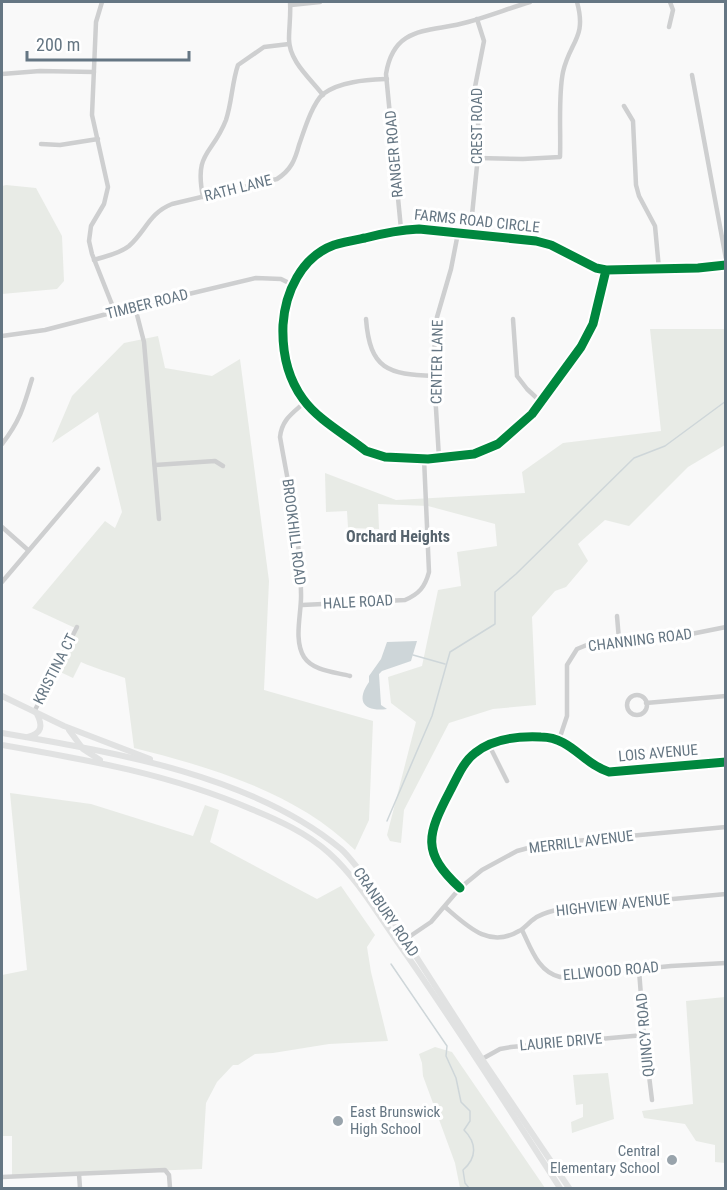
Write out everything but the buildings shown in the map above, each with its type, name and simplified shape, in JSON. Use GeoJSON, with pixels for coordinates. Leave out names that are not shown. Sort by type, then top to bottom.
{"type":"FeatureCollection","features":[{"type":"Feature","properties":{"kind":"main road"},"geometry":{"type":"LineString","coordinates":[[2,696],[64,726],[175,769]]}},
{"type":"Feature","properties":{"kind":"main road"},"geometry":{"type":"LineString","coordinates":[[25,737],[39,733],[42,728],[41,721],[35,713]]}},
{"type":"Feature","properties":{"kind":"main road"},"geometry":{"type":"LineString","coordinates":[[64,726],[74,734],[83,749],[108,764]]}},
{"type":"Feature","properties":{"kind":"main road","name":"CRANBURY ROAD"},"geometry":{"type":"LineString","coordinates":[[2,733],[175,769],[276,808],[316,830],[342,851],[365,877],[482,1059],[569,1188]]}},
{"type":"Feature","properties":{"kind":"main road","name":"CRANBURY ROAD"},"geometry":{"type":"LineString","coordinates":[[2,745],[108,764],[201,789],[273,818],[328,852],[346,870],[399,944],[560,1188]]}},
{"type":"Feature","properties":{"kind":"street"},"geometry":{"type":"LineString","coordinates":[[102,2],[96,22],[93,115],[108,187],[104,204],[90,231],[90,245],[116,312]]}},
{"type":"Feature","properties":{"kind":"street"},"geometry":{"type":"LineString","coordinates":[[320,2],[291,3],[290,44],[294,58],[323,95],[350,83],[387,79],[391,53],[413,33],[477,19],[530,2]]}},
{"type":"Feature","properties":{"kind":"street"},"geometry":{"type":"LineString","coordinates":[[478,158],[560,157],[563,73],[581,25],[577,2]]}},
{"type":"Feature","properties":{"kind":"street"},"geometry":{"type":"LineString","coordinates":[[669,27],[673,9],[670,2]]}},
{"type":"Feature","properties":{"kind":"street","name":"CREST ROAD"},"geometry":{"type":"LineString","coordinates":[[470,234],[479,132],[474,102],[475,87],[484,41],[477,19]]}},
{"type":"Feature","properties":{"kind":"street"},"geometry":{"type":"LineString","coordinates":[[203,197],[200,179],[201,165],[226,118],[238,65],[264,47],[290,44]]}},
{"type":"Feature","properties":{"kind":"street"},"geometry":{"type":"LineString","coordinates":[[2,74],[39,70],[94,72]]}},
{"type":"Feature","properties":{"kind":"street"},"geometry":{"type":"LineString","coordinates":[[692,75],[726,259]]}},
{"type":"Feature","properties":{"kind":"street","name":"RANGER ROAD"},"geometry":{"type":"LineString","coordinates":[[387,79],[401,229]]}},
{"type":"Feature","properties":{"kind":"street","name":"RATH LANE"},"geometry":{"type":"LineString","coordinates":[[94,260],[121,251],[131,244],[160,209],[273,181],[284,174],[294,161],[309,117],[323,95]]}},
{"type":"Feature","properties":{"kind":"street"},"geometry":{"type":"LineString","coordinates":[[624,106],[633,121],[636,185],[639,196],[655,226],[658,269]]}},
{"type":"Feature","properties":{"kind":"street"},"geometry":{"type":"LineString","coordinates":[[41,144],[78,144],[98,139]]}},
{"type":"Feature","properties":{"kind":"street","name":"FARMS ROAD CIRCLE"},"geometry":{"type":"LineString","coordinates":[[606,270],[597,311],[588,335],[541,402],[516,429],[498,444],[474,454],[424,459],[376,455],[366,451],[311,409],[291,379],[283,346],[285,308],[293,285],[311,261],[333,245],[401,229],[536,241],[552,245],[587,264],[606,270],[698,268],[726,265]]}},
{"type":"Feature","properties":{"kind":"street","name":"CENTER LANE"},"geometry":{"type":"LineString","coordinates":[[439,458],[434,376],[435,324],[451,269],[458,233]]}},
{"type":"Feature","properties":{"kind":"street","name":"TIMBER ROAD"},"geometry":{"type":"LineString","coordinates":[[2,336],[45,330],[256,278],[281,279],[293,285]]}},
{"type":"Feature","properties":{"kind":"street"},"geometry":{"type":"LineString","coordinates":[[135,306],[144,342],[159,519]]}},
{"type":"Feature","properties":{"kind":"street"},"geometry":{"type":"LineString","coordinates":[[366,319],[369,344],[381,363],[398,373],[434,376]]}},
{"type":"Feature","properties":{"kind":"street"},"geometry":{"type":"LineString","coordinates":[[513,319],[517,376],[526,390],[541,402]]}},
{"type":"Feature","properties":{"kind":"street"},"geometry":{"type":"LineString","coordinates":[[2,444],[26,404],[32,378]]}},
{"type":"Feature","properties":{"kind":"street","name":"BROOKHILL ROAD"},"geometry":{"type":"LineString","coordinates":[[305,402],[285,419],[280,437],[298,541],[302,605],[298,637],[304,657],[318,669],[350,676]]}},
{"type":"Feature","properties":{"kind":"street","name":"HALE ROAD"},"geometry":{"type":"LineString","coordinates":[[302,605],[405,600],[417,594],[426,583],[429,572],[424,459]]}},
{"type":"Feature","properties":{"kind":"street"},"geometry":{"type":"LineString","coordinates":[[155,465],[215,461],[224,466]]}},
{"type":"Feature","properties":{"kind":"street"},"geometry":{"type":"LineString","coordinates":[[2,582],[98,469]]}},
{"type":"Feature","properties":{"kind":"street"},"geometry":{"type":"LineString","coordinates":[[2,527],[28,550]]}},
{"type":"Feature","properties":{"kind":"street"},"geometry":{"type":"LineString","coordinates":[[617,616],[619,640]]}},
{"type":"Feature","properties":{"kind":"street","name":"KRISTINA CT"},"geometry":{"type":"LineString","coordinates":[[35,713],[77,627]]}},
{"type":"Feature","properties":{"kind":"street","name":"CHANNING ROAD"},"geometry":{"type":"LineString","coordinates":[[559,740],[567,716],[566,672],[569,659],[577,649],[588,644],[691,634],[726,627]]}},
{"type":"Feature","properties":{"kind":"street"},"geometry":{"type":"LineString","coordinates":[[634,695],[641,696],[646,703],[643,712],[637,714],[631,713],[627,707],[628,701],[634,695]]}},
{"type":"Feature","properties":{"kind":"street"},"geometry":{"type":"LineString","coordinates":[[646,703],[726,696]]}},
{"type":"Feature","properties":{"kind":"street","name":"LOIS AVENUE"},"geometry":{"type":"LineString","coordinates":[[460,888],[438,866],[433,850],[433,828],[463,767],[474,753],[489,745],[512,738],[541,737],[559,740],[575,749],[594,766],[609,772],[726,762]]}},
{"type":"Feature","properties":{"kind":"street"},"geometry":{"type":"LineString","coordinates":[[489,745],[507,781]]}},
{"type":"Feature","properties":{"kind":"street","name":"MERRILL AVENUE"},"geometry":{"type":"LineString","coordinates":[[399,944],[431,922],[460,888],[492,863],[533,847],[726,827]]}},
{"type":"Feature","properties":{"kind":"street","name":"HIGHVIEW AVENUE"},"geometry":{"type":"LineString","coordinates":[[445,907],[470,929],[482,935],[505,937],[522,930],[534,918],[556,910],[726,894]]}},
{"type":"Feature","properties":{"kind":"street","name":"ELLWOOD ROAD"},"geometry":{"type":"LineString","coordinates":[[522,930],[541,965],[555,976],[566,977],[726,963]]}},
{"type":"Feature","properties":{"kind":"street","name":"QUINCY ROAD"},"geometry":{"type":"LineString","coordinates":[[639,970],[652,1100]]}},
{"type":"Feature","properties":{"kind":"street","name":"LAURIE DRIVE"},"geometry":{"type":"LineString","coordinates":[[482,1059],[500,1049],[511,1047],[644,1035]]}},
{"type":"Feature","properties":{"kind":"street"},"geometry":{"type":"LineString","coordinates":[[2,1177],[165,1170],[169,1175],[170,1188]]}},
{"type":"Feature","properties":{"kind":"street"},"geometry":{"type":"LineString","coordinates":[[79,1174],[80,1188]]}},
{"type":"Feature","properties":{"kind":"shaded area"},"geometry":{"type":"Polygon","coordinates":[[[2,186],[36,188],[62,236],[64,281],[57,289],[2,294],[2,186]]]}},
{"type":"Feature","properties":{"kind":"shaded area"},"geometry":{"type":"Polygon","coordinates":[[[650,329],[725,329],[725,445],[688,467],[629,526],[605,520],[578,544],[588,561],[566,587],[555,591],[532,617],[536,705],[493,709],[449,723],[404,810],[401,843],[390,841],[387,835],[416,722],[391,703],[388,677],[422,666],[438,590],[461,586],[457,552],[497,546],[495,524],[428,506],[378,504],[379,529],[348,528],[347,511],[326,512],[325,473],[396,500],[525,493],[522,472],[563,443],[661,431],[650,329]]]}},
{"type":"Feature","properties":{"kind":"shaded area"},"geometry":{"type":"Polygon","coordinates":[[[158,336],[165,368],[212,376],[240,359],[269,581],[264,690],[373,721],[369,820],[355,850],[307,813],[252,785],[193,764],[134,748],[125,678],[81,662],[73,678],[56,670],[75,628],[32,608],[105,521],[115,528],[122,512],[98,412],[52,443],[72,396],[124,343],[158,336]]]}},
{"type":"Feature","properties":{"kind":"shaded area"},"geometry":{"type":"Polygon","coordinates":[[[417,641],[411,661],[379,674],[381,705],[387,709],[373,709],[364,704],[363,695],[369,682],[369,676],[381,659],[387,642],[417,641]]]}},
{"type":"Feature","properties":{"kind":"shaded area"},"geometry":{"type":"Polygon","coordinates":[[[10,793],[91,804],[193,836],[205,805],[219,810],[210,842],[317,899],[341,886],[375,935],[367,947],[388,1041],[329,1044],[255,1054],[238,1065],[233,1065],[217,1082],[206,1103],[202,1169],[12,1176],[12,1136],[2,1136],[2,975],[27,970],[10,793]]]}},
{"type":"Feature","properties":{"kind":"shaded area"},"geometry":{"type":"Polygon","coordinates":[[[726,997],[725,1163],[715,1162],[715,1145],[696,1141],[685,1124],[644,1118],[642,1111],[693,1104],[686,1001],[726,997]]]}},
{"type":"Feature","properties":{"kind":"shaded area"},"geometry":{"type":"Polygon","coordinates":[[[435,1047],[452,1052],[545,1188],[460,1188],[455,1163],[423,1076],[419,1054],[435,1047]]]}},
{"type":"Feature","properties":{"kind":"shaded area"},"geometry":{"type":"Polygon","coordinates":[[[608,1073],[614,1119],[572,1133],[571,1122],[583,1117],[583,1104],[576,1105],[573,1075],[608,1073]]]}},
{"type":"Feature","properties":{"kind":"waterway"},"geometry":{"type":"LineString","coordinates":[[387,821],[432,716],[450,652],[495,624],[495,592],[634,458],[665,446],[726,401]]}},
{"type":"Feature","properties":{"kind":"waterway"},"geometry":{"type":"LineString","coordinates":[[413,655],[445,664]]}},
{"type":"Feature","properties":{"kind":"waterway"},"geometry":{"type":"LineString","coordinates":[[391,964],[447,1046],[446,1056],[456,1078],[461,1102],[470,1111],[470,1121],[464,1130],[474,1150],[471,1161],[463,1170],[465,1183],[469,1188]]}},
{"type":"Feature","properties":{"kind":"cycle path"},"geometry":{"type":"LineString","coordinates":[[606,270],[593,324],[581,347],[532,414],[498,444],[474,454],[428,459],[385,457],[366,451],[309,407],[289,373],[283,345],[283,325],[291,289],[312,258],[342,243],[392,232],[419,229],[536,241],[551,245],[596,268],[606,270],[698,268],[726,265]]}},
{"type":"Feature","properties":{"kind":"cycle path"},"geometry":{"type":"LineString","coordinates":[[460,888],[439,864],[434,853],[433,832],[442,806],[464,766],[475,753],[490,744],[515,738],[551,738],[561,741],[609,772],[726,762]]}},
{"type":"Feature","properties":{"kind":"place","name":"East Brunswick High School"},"geometry":{"type":"Point","coordinates":[338,1121]}},
{"type":"Feature","properties":{"kind":"place","name":"Central Elementary School"},"geometry":{"type":"Point","coordinates":[672,1160]}},
{"type":"Feature","properties":{"kind":"district","name":"Orchard Heights"},"geometry":{"type":"Point","coordinates":[398,536]}}]}
